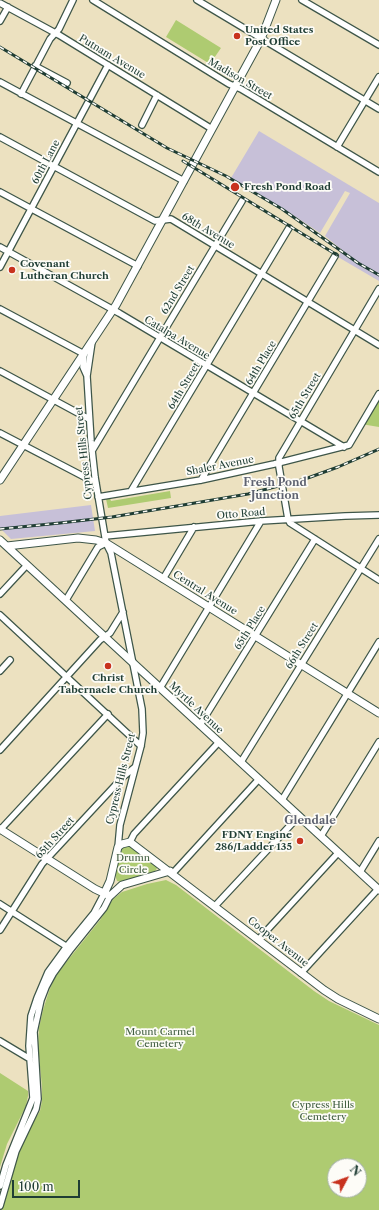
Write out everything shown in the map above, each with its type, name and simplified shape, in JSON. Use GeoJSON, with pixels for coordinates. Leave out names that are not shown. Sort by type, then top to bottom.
{"type":"FeatureCollection","features":[{"type":"Feature","properties":{"kind":"main road"},"geometry":{"type":"LineString","coordinates":[[0,480],[114,310],[261,39],[276,0]]}},
{"type":"Feature","properties":{"kind":"main road","name":"Central Avenue"},"geometry":{"type":"LineString","coordinates":[[7,546],[78,538],[96,540],[106,539],[163,579],[379,713]]}},
{"type":"Feature","properties":{"kind":"main road","name":"Myrtle Avenue"},"geometry":{"type":"LineString","coordinates":[[0,540],[379,890]]}},
{"type":"Feature","properties":{"kind":"main road"},"geometry":{"type":"LineString","coordinates":[[0,830],[107,895],[122,885],[171,872]]}},
{"type":"Feature","properties":{"kind":"main road"},"geometry":{"type":"LineString","coordinates":[[118,847],[122,844],[130,842]]}},
{"type":"Feature","properties":{"kind":"main road","name":"Cooper Avenue"},"geometry":{"type":"LineString","coordinates":[[130,842],[301,973],[338,999],[379,1019]]}},
{"type":"Feature","properties":{"kind":"main road","name":"Cypress Hills Street"},"geometry":{"type":"LineString","coordinates":[[107,895],[118,847]]}},
{"type":"Feature","properties":{"kind":"main road"},"geometry":{"type":"LineString","coordinates":[[111,876],[116,882],[122,885]]}},
{"type":"Feature","properties":{"kind":"street"},"geometry":{"type":"LineString","coordinates":[[21,94],[50,39],[59,29],[73,0]]}},
{"type":"Feature","properties":{"kind":"street","name":"Madison Street"},"geometry":{"type":"LineString","coordinates":[[93,0],[379,172]]}},
{"type":"Feature","properties":{"kind":"street"},"geometry":{"type":"LineString","coordinates":[[197,0],[379,109]]}},
{"type":"Feature","properties":{"kind":"street"},"geometry":{"type":"LineString","coordinates":[[302,0],[379,45]]}},
{"type":"Feature","properties":{"kind":"street","name":"Putnam Avenue"},"geometry":{"type":"LineString","coordinates":[[0,3],[55,33],[212,129]]}},
{"type":"Feature","properties":{"kind":"street"},"geometry":{"type":"LineString","coordinates":[[0,21],[8,8]]}},
{"type":"Feature","properties":{"kind":"street","name":"60th Lane"},"geometry":{"type":"LineString","coordinates":[[0,267],[108,65]]}},
{"type":"Feature","properties":{"kind":"street"},"geometry":{"type":"LineString","coordinates":[[35,66],[67,84]]}},
{"type":"Feature","properties":{"kind":"street"},"geometry":{"type":"LineString","coordinates":[[337,147],[379,77]]}},
{"type":"Feature","properties":{"kind":"street"},"geometry":{"type":"LineString","coordinates":[[0,82],[184,181]]}},
{"type":"Feature","properties":{"kind":"street"},"geometry":{"type":"LineString","coordinates":[[142,125],[157,95]]}},
{"type":"Feature","properties":{"kind":"street","name":"68th Avenue"},"geometry":{"type":"LineString","coordinates":[[0,137],[155,221],[171,219],[379,345]]}},
{"type":"Feature","properties":{"kind":"street"},"geometry":{"type":"LineString","coordinates":[[0,192],[138,266]]}},
{"type":"Feature","properties":{"kind":"street","name":"62nd Street"},"geometry":{"type":"LineString","coordinates":[[92,451],[242,201]]}},
{"type":"Feature","properties":{"kind":"street","name":"64th Street"},"geometry":{"type":"LineString","coordinates":[[131,491],[289,228]]}},
{"type":"Feature","properties":{"kind":"street","name":"Catalpa Avenue"},"geometry":{"type":"LineString","coordinates":[[0,247],[114,310],[344,447]]}},
{"type":"Feature","properties":{"kind":"street","name":"64th Place"},"geometry":{"type":"LineString","coordinates":[[202,480],[336,256]]}},
{"type":"Feature","properties":{"kind":"street","name":"65th Street"},"geometry":{"type":"LineString","coordinates":[[278,463],[278,458],[379,289]]}},
{"type":"Feature","properties":{"kind":"street"},"geometry":{"type":"LineString","coordinates":[[0,309],[84,354]]}},
{"type":"Feature","properties":{"kind":"street","name":"Cypress Hills Street"},"geometry":{"type":"LineString","coordinates":[[92,342],[87,376],[89,419],[98,497],[106,539],[111,553],[142,709],[143,733],[141,746],[120,825],[118,847]]}},
{"type":"Feature","properties":{"kind":"street","name":"Cypress Hills Street"},"geometry":{"type":"LineString","coordinates":[[84,354],[83,367],[87,376]]}},
{"type":"Feature","properties":{"kind":"street"},"geometry":{"type":"LineString","coordinates":[[0,371],[89,419]]}},
{"type":"Feature","properties":{"kind":"street"},"geometry":{"type":"LineString","coordinates":[[344,447],[348,445],[379,394]]}},
{"type":"Feature","properties":{"kind":"street"},"geometry":{"type":"LineString","coordinates":[[0,433],[96,482]]}},
{"type":"Feature","properties":{"kind":"street","name":"Shaler Avenue"},"geometry":{"type":"LineString","coordinates":[[98,497],[202,480],[344,447]]}},
{"type":"Feature","properties":{"kind":"street"},"geometry":{"type":"LineString","coordinates":[[278,463],[288,520],[290,523],[379,580]]}},
{"type":"Feature","properties":{"kind":"street","name":"Otto Road"},"geometry":{"type":"LineString","coordinates":[[106,539],[194,527],[261,521],[379,515]]}},
{"type":"Feature","properties":{"kind":"street"},"geometry":{"type":"LineString","coordinates":[[160,688],[261,521]]}},
{"type":"Feature","properties":{"kind":"street"},"geometry":{"type":"LineString","coordinates":[[163,579],[194,527]]}},
{"type":"Feature","properties":{"kind":"street"},"geometry":{"type":"LineString","coordinates":[[66,600],[98,547],[106,539]]}},
{"type":"Feature","properties":{"kind":"street","name":"65th Place"},"geometry":{"type":"LineString","coordinates":[[200,725],[315,539]]}},
{"type":"Feature","properties":{"kind":"street","name":"66th Street"},"geometry":{"type":"LineString","coordinates":[[241,762],[379,539]]}},
{"type":"Feature","properties":{"kind":"street"},"geometry":{"type":"LineString","coordinates":[[0,594],[27,565]]}},
{"type":"Feature","properties":{"kind":"street"},"geometry":{"type":"LineString","coordinates":[[0,750],[110,633],[123,612]]}},
{"type":"Feature","properties":{"kind":"street"},"geometry":{"type":"LineString","coordinates":[[0,615],[141,746]]}},
{"type":"Feature","properties":{"kind":"street"},"geometry":{"type":"LineString","coordinates":[[282,800],[379,642]]}},
{"type":"Feature","properties":{"kind":"street"},"geometry":{"type":"LineString","coordinates":[[0,671],[10,660]]}},
{"type":"Feature","properties":{"kind":"street"},"geometry":{"type":"LineString","coordinates":[[0,830],[108,714]]}},
{"type":"Feature","properties":{"kind":"street"},"geometry":{"type":"LineString","coordinates":[[130,842],[134,834],[219,742]]}},
{"type":"Feature","properties":{"kind":"street"},"geometry":{"type":"LineString","coordinates":[[321,836],[379,742]]}},
{"type":"Feature","properties":{"kind":"street","name":"65th Street"},"geometry":{"type":"LineString","coordinates":[[0,930],[47,859],[135,767]]}},
{"type":"Feature","properties":{"kind":"street"},"geometry":{"type":"LineString","coordinates":[[171,872],[259,779]]}},
{"type":"Feature","properties":{"kind":"street"},"geometry":{"type":"LineString","coordinates":[[215,906],[298,816]]}},
{"type":"Feature","properties":{"kind":"street"},"geometry":{"type":"LineString","coordinates":[[360,872],[379,841]]}},
{"type":"Feature","properties":{"kind":"street"},"geometry":{"type":"LineString","coordinates":[[258,940],[338,853]]}},
{"type":"Feature","properties":{"kind":"street"},"geometry":{"type":"LineString","coordinates":[[301,973],[379,890]]}},
{"type":"Feature","properties":{"kind":"street","name":"Cypress Hills Street"},"geometry":{"type":"LineString","coordinates":[[0,1186],[8,1158],[33,1098],[29,1034],[31,1016],[37,998],[48,972],[104,908],[107,895]]}},
{"type":"Feature","properties":{"kind":"street"},"geometry":{"type":"LineString","coordinates":[[0,904],[69,948]]}},
{"type":"Feature","properties":{"kind":"street","name":"Cypress Hills Street"},"geometry":{"type":"LineString","coordinates":[[0,1206],[16,1151],[36,1109],[38,1099],[34,1032],[41,1000],[53,974],[69,948]]}},
{"type":"Feature","properties":{"kind":"street"},"geometry":{"type":"LineString","coordinates":[[0,1041],[30,1058]]}},
{"type":"Feature","properties":{"kind":"shaded area"},"geometry":{"type":"Polygon","coordinates":[[[259,131],[379,203],[379,281],[338,257],[342,250],[325,236],[350,193],[345,191],[320,233],[231,178],[259,131]]]}},
{"type":"Feature","properties":{"kind":"shaded area"},"geometry":{"type":"Polygon","coordinates":[[[91,505],[95,531],[11,539],[0,528],[0,516],[91,505]]]}},
{"type":"Feature","properties":{"kind":"green space"},"geometry":{"type":"Polygon","coordinates":[[[176,20],[221,48],[210,64],[166,37],[176,20]]]}},
{"type":"Feature","properties":{"kind":"green space"},"geometry":{"type":"Polygon","coordinates":[[[379,394],[379,427],[361,424],[379,394]]]}},
{"type":"Feature","properties":{"kind":"green space"},"geometry":{"type":"Polygon","coordinates":[[[170,491],[171,498],[108,508],[106,499],[110,498],[111,501],[170,491]]]}},
{"type":"Feature","properties":{"kind":"green space","name":"Drumn Circle"},"geometry":{"type":"Polygon","coordinates":[[[127,844],[155,862],[157,868],[153,873],[122,882],[117,881],[115,875],[122,847],[127,844]]]}},
{"type":"Feature","properties":{"kind":"green space","name":"Mount Carmel Cemetery"},"geometry":{"type":"Polygon","coordinates":[[[166,880],[176,885],[314,991],[329,1001],[379,1025],[379,1210],[2,1210],[19,1150],[40,1111],[42,1087],[38,1046],[39,1028],[49,991],[56,975],[100,920],[113,899],[122,892],[166,880]]]}},
{"type":"Feature","properties":{"kind":"green space"},"geometry":{"type":"Polygon","coordinates":[[[0,1073],[28,1091],[28,1096],[26,1106],[7,1144],[0,1167],[0,1073]]]}},
{"type":"Feature","properties":{"kind":"railway"},"geometry":{"type":"LineString","coordinates":[[0,47],[167,148],[226,176],[282,209],[358,263],[379,275]]}},
{"type":"Feature","properties":{"kind":"railway"},"geometry":{"type":"LineString","coordinates":[[183,161],[337,255]]}},
{"type":"Feature","properties":{"kind":"railway"},"geometry":{"type":"LineString","coordinates":[[0,529],[112,517],[248,494],[305,479],[338,467],[379,449]]}},
{"type":"Feature","properties":{"kind":"place","name":"United States Post Office"},"geometry":{"type":"Point","coordinates":[237,36]}},
{"type":"Feature","properties":{"kind":"place","name":"Fresh Pond Road"},"geometry":{"type":"Point","coordinates":[235,187]}},
{"type":"Feature","properties":{"kind":"place","name":"Covenant Lutheran Church"},"geometry":{"type":"Point","coordinates":[12,270]}},
{"type":"Feature","properties":{"kind":"place","name":"Christ Tabernacle Church"},"geometry":{"type":"Point","coordinates":[108,666]}},
{"type":"Feature","properties":{"kind":"place","name":"FDNY Engine 286/Ladder 135"},"geometry":{"type":"Point","coordinates":[300,841]}},
{"type":"Feature","properties":{"kind":"district","name":"Fresh Pond Junction"},"geometry":{"type":"Point","coordinates":[275,489]}},
{"type":"Feature","properties":{"kind":"district","name":"Glendale"},"geometry":{"type":"Point","coordinates":[310,821]}},
{"type":"Feature","properties":{"kind":"park label","name":"Cypress Hills Cemetery"},"geometry":{"type":"Point","coordinates":[323,1110]}}]}
